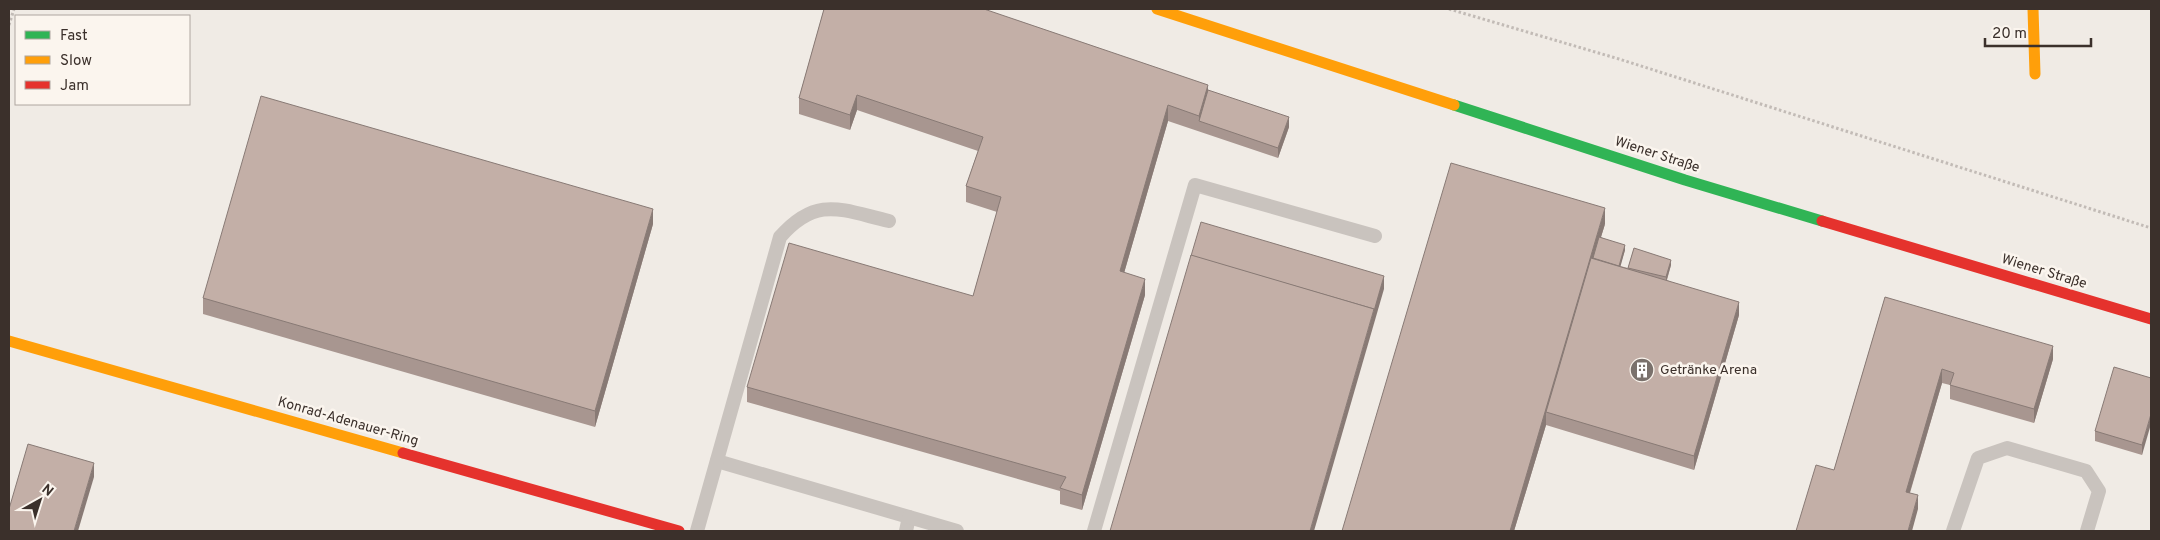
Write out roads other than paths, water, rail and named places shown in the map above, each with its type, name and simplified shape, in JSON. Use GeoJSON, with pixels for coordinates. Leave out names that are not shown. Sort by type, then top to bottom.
{"type":"FeatureCollection","features":[{"type":"Feature","properties":{"kind":"street","name":"Wiener Straße"},"geometry":{"type":"LineString","coordinates":[[1156,9],[1685,180],[2151,319]]}},
{"type":"Feature","properties":{"kind":"street"},"geometry":{"type":"LineString","coordinates":[[2033,9],[2035,74]]}},
{"type":"Feature","properties":{"kind":"street","name":"Konrad-Adenauer-Ring"},"geometry":{"type":"LineString","coordinates":[[9,341],[679,531]]}},
{"type":"Feature","properties":{"kind":"lane"},"geometry":{"type":"LineString","coordinates":[[1094,531],[1194,185],[1375,236]]}},
{"type":"Feature","properties":{"kind":"lane"},"geometry":{"type":"LineString","coordinates":[[697,531],[780,237],[790,226],[809,212],[829,208],[888,221]]}},
{"type":"Feature","properties":{"kind":"lane"},"geometry":{"type":"LineString","coordinates":[[1954,531],[1978,458],[2007,448],[2086,471],[2099,491],[2087,531]]}},
{"type":"Feature","properties":{"kind":"lane"},"geometry":{"type":"LineString","coordinates":[[717,461],[956,531]]}},
{"type":"Feature","properties":{"kind":"lane"},"geometry":{"type":"LineString","coordinates":[[906,531],[909,517]]}},
{"type":"Feature","properties":{"kind":"place","name":"Getränke Arena"},"geometry":{"type":"Point","coordinates":[1642,370]}}]}
